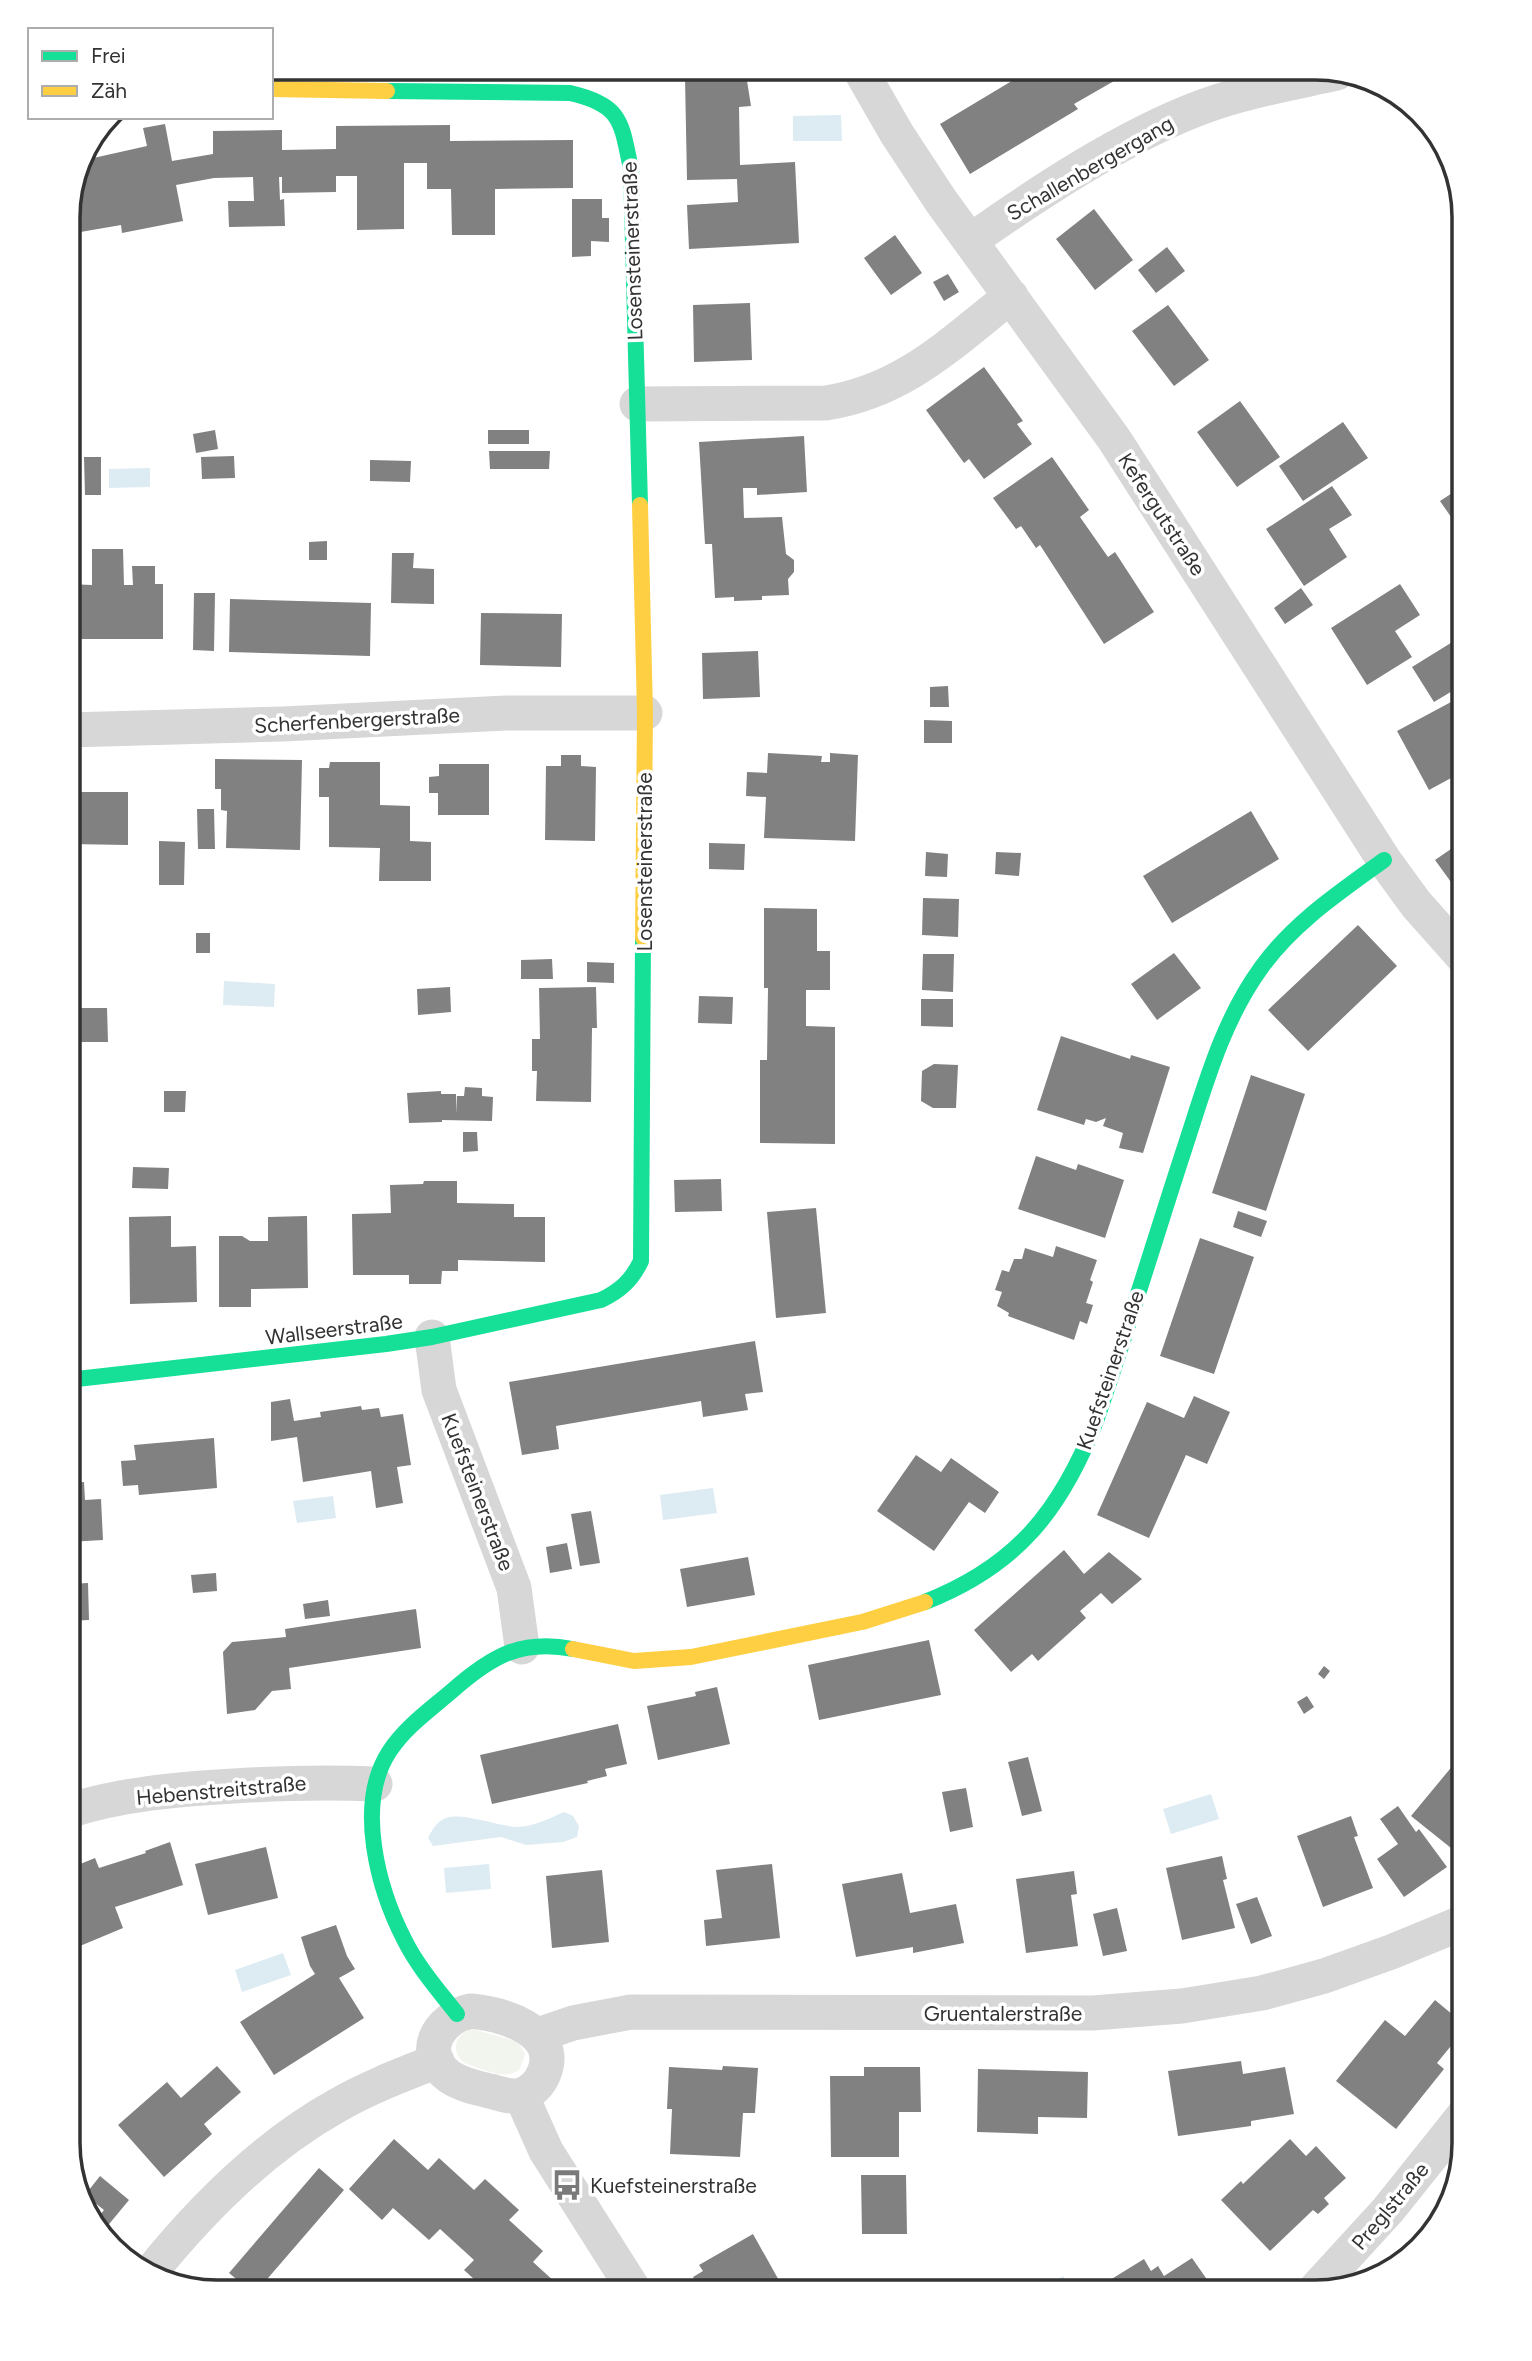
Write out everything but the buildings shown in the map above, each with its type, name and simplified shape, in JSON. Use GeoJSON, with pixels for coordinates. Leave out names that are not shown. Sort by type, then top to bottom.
{"type":"FeatureCollection","features":[{"type":"Feature","properties":{"kind":"street","name":"Kefergutstraße"},"geometry":{"type":"LineString","coordinates":[[866,81],[897,134],[970,241],[1114,439],[1384,860],[1416,904],[1452,944]]}},
{"type":"Feature","properties":{"kind":"street","name":"Schallenbergergang"},"geometry":{"type":"LineString","coordinates":[[970,241],[1078,171],[1171,119],[1227,98],[1302,81]]}},
{"type":"Feature","properties":{"kind":"street","name":"Losensteinerstraße"},"geometry":{"type":"LineString","coordinates":[[273,89],[570,93],[590,97],[606,107],[619,121],[622,129],[631,169],[645,713],[641,1261],[633,1279],[619,1292],[601,1300]]}},
{"type":"Feature","properties":{"kind":"street"},"geometry":{"type":"LineString","coordinates":[[637,404],[826,403],[853,399],[906,377],[1011,296]]}},
{"type":"Feature","properties":{"kind":"street","name":"Scherfenbergerstraße"},"geometry":{"type":"LineString","coordinates":[[81,730],[258,725],[506,713],[645,713]]}},
{"type":"Feature","properties":{"kind":"street","name":"Kuefsteinerstraße"},"geometry":{"type":"LineString","coordinates":[[457,2014],[405,1941],[388,1898],[372,1835],[372,1801],[384,1760],[410,1728],[476,1672],[497,1658],[522,1647],[560,1647],[626,1661],[690,1659],[874,1619],[914,1607],[969,1580],[1004,1557],[1032,1533],[1054,1505],[1092,1433],[1214,1059],[1240,1000],[1283,939],[1310,913],[1384,860]]}},
{"type":"Feature","properties":{"kind":"street","name":"Wallseerstraße"},"geometry":{"type":"LineString","coordinates":[[80,1379],[273,1358],[432,1337],[601,1300]]}},
{"type":"Feature","properties":{"kind":"street","name":"Kuefsteinerstraße"},"geometry":{"type":"LineString","coordinates":[[432,1337],[439,1390],[514,1588],[522,1647]]}},
{"type":"Feature","properties":{"kind":"street","name":"Hebenstreitstraße"},"geometry":{"type":"LineString","coordinates":[[80,1808],[192,1788],[316,1782],[375,1784]]}},
{"type":"Feature","properties":{"kind":"street","name":"Gruentalerstraße"},"geometry":{"type":"LineString","coordinates":[[538,2035],[573,2023],[631,2012],[1093,2013],[1182,2006],[1262,1993],[1324,1976],[1452,1928]]}},
{"type":"Feature","properties":{"kind":"street"},"geometry":{"type":"LineString","coordinates":[[482,2012],[528,2028],[538,2035],[547,2054],[547,2065],[536,2086],[521,2095],[506,2096],[461,2083],[449,2077],[437,2061],[435,2040],[439,2030],[457,2014],[482,2012]]}},
{"type":"Feature","properties":{"kind":"street"},"geometry":{"type":"LineString","coordinates":[[156,2266],[217,2197],[294,2133],[338,2104],[437,2061]]}},
{"type":"Feature","properties":{"kind":"street"},"geometry":{"type":"LineString","coordinates":[[521,2095],[546,2151],[628,2280]]}},
{"type":"Feature","properties":{"kind":"street","name":"Preglstraße"},"geometry":{"type":"LineString","coordinates":[[1324,2279],[1388,2210],[1452,2130]]}},
{"type":"Feature","properties":{"kind":"shaded area"},"geometry":{"type":"Polygon","coordinates":[[[841,115],[842,141],[793,141],[793,116],[841,115]]]}},
{"type":"Feature","properties":{"kind":"shaded area"},"geometry":{"type":"Polygon","coordinates":[[[150,468],[150,487],[109,488],[109,469],[150,468]]]}},
{"type":"Feature","properties":{"kind":"shaded area"},"geometry":{"type":"Polygon","coordinates":[[[224,981],[275,984],[274,1007],[223,1005],[224,981]]]}},
{"type":"Feature","properties":{"kind":"shaded area"},"geometry":{"type":"Polygon","coordinates":[[[713,1488],[717,1513],[663,1520],[660,1495],[713,1488]]]}},
{"type":"Feature","properties":{"kind":"shaded area"},"geometry":{"type":"Polygon","coordinates":[[[333,1496],[336,1518],[297,1523],[293,1501],[333,1496]]]}},
{"type":"Feature","properties":{"kind":"shaded area"},"geometry":{"type":"Polygon","coordinates":[[[1211,1794],[1219,1819],[1171,1834],[1163,1809],[1211,1794]]]}},
{"type":"Feature","properties":{"kind":"shaded area"},"geometry":{"type":"Polygon","coordinates":[[[564,1812],[573,1816],[579,1826],[577,1837],[563,1842],[526,1845],[501,1837],[433,1846],[428,1838],[440,1821],[446,1818],[471,1818],[523,1827],[564,1812]]]}},
{"type":"Feature","properties":{"kind":"shaded area"},"geometry":{"type":"Polygon","coordinates":[[[489,1864],[491,1889],[446,1893],[444,1868],[489,1864]]]}},
{"type":"Feature","properties":{"kind":"shaded area"},"geometry":{"type":"Polygon","coordinates":[[[283,1953],[291,1975],[242,1992],[235,1970],[283,1953]]]}},
{"type":"Feature","properties":{"kind":"shaded area"},"geometry":{"type":"Polygon","coordinates":[[[473,2029],[515,2041],[520,2045],[525,2054],[520,2069],[514,2073],[500,2074],[464,2063],[457,2053],[457,2043],[462,2034],[473,2029]]]}},
{"type":"Feature","properties":{"kind":"traffic: fast"},"geometry":{"type":"LineString","coordinates":[[387,91],[570,93],[600,103],[617,118],[625,139],[631,169],[640,505]]}},
{"type":"Feature","properties":{"kind":"traffic: fast"},"geometry":{"type":"LineString","coordinates":[[925,1602],[986,1571],[1032,1531],[1051,1508],[1067,1482],[1096,1421],[1206,1081],[1235,1011],[1261,968],[1302,922],[1384,860]]}},
{"type":"Feature","properties":{"kind":"traffic: fast"},"geometry":{"type":"LineString","coordinates":[[80,1379],[432,1337],[601,1300],[620,1289],[634,1274],[641,1261],[643,938]]}},
{"type":"Feature","properties":{"kind":"traffic: fast"},"geometry":{"type":"LineString","coordinates":[[457,2014],[410,1951],[386,1897],[374,1847],[372,1821],[373,1797],[379,1773],[389,1752],[403,1734],[467,1678],[494,1659],[538,1646],[573,1649]]}},
{"type":"Feature","properties":{"kind":"traffic: slow"},"geometry":{"type":"LineString","coordinates":[[273,89],[387,91]]}},
{"type":"Feature","properties":{"kind":"traffic: slow"},"geometry":{"type":"LineString","coordinates":[[640,505],[645,713],[643,938]]}},
{"type":"Feature","properties":{"kind":"traffic: slow"},"geometry":{"type":"LineString","coordinates":[[573,1649],[634,1661],[691,1657],[862,1622],[925,1602]]}},
{"type":"Feature","properties":{"kind":"place","name":"Kuefsteinerstraße"},"geometry":{"type":"Point","coordinates":[567,2185]}}]}
